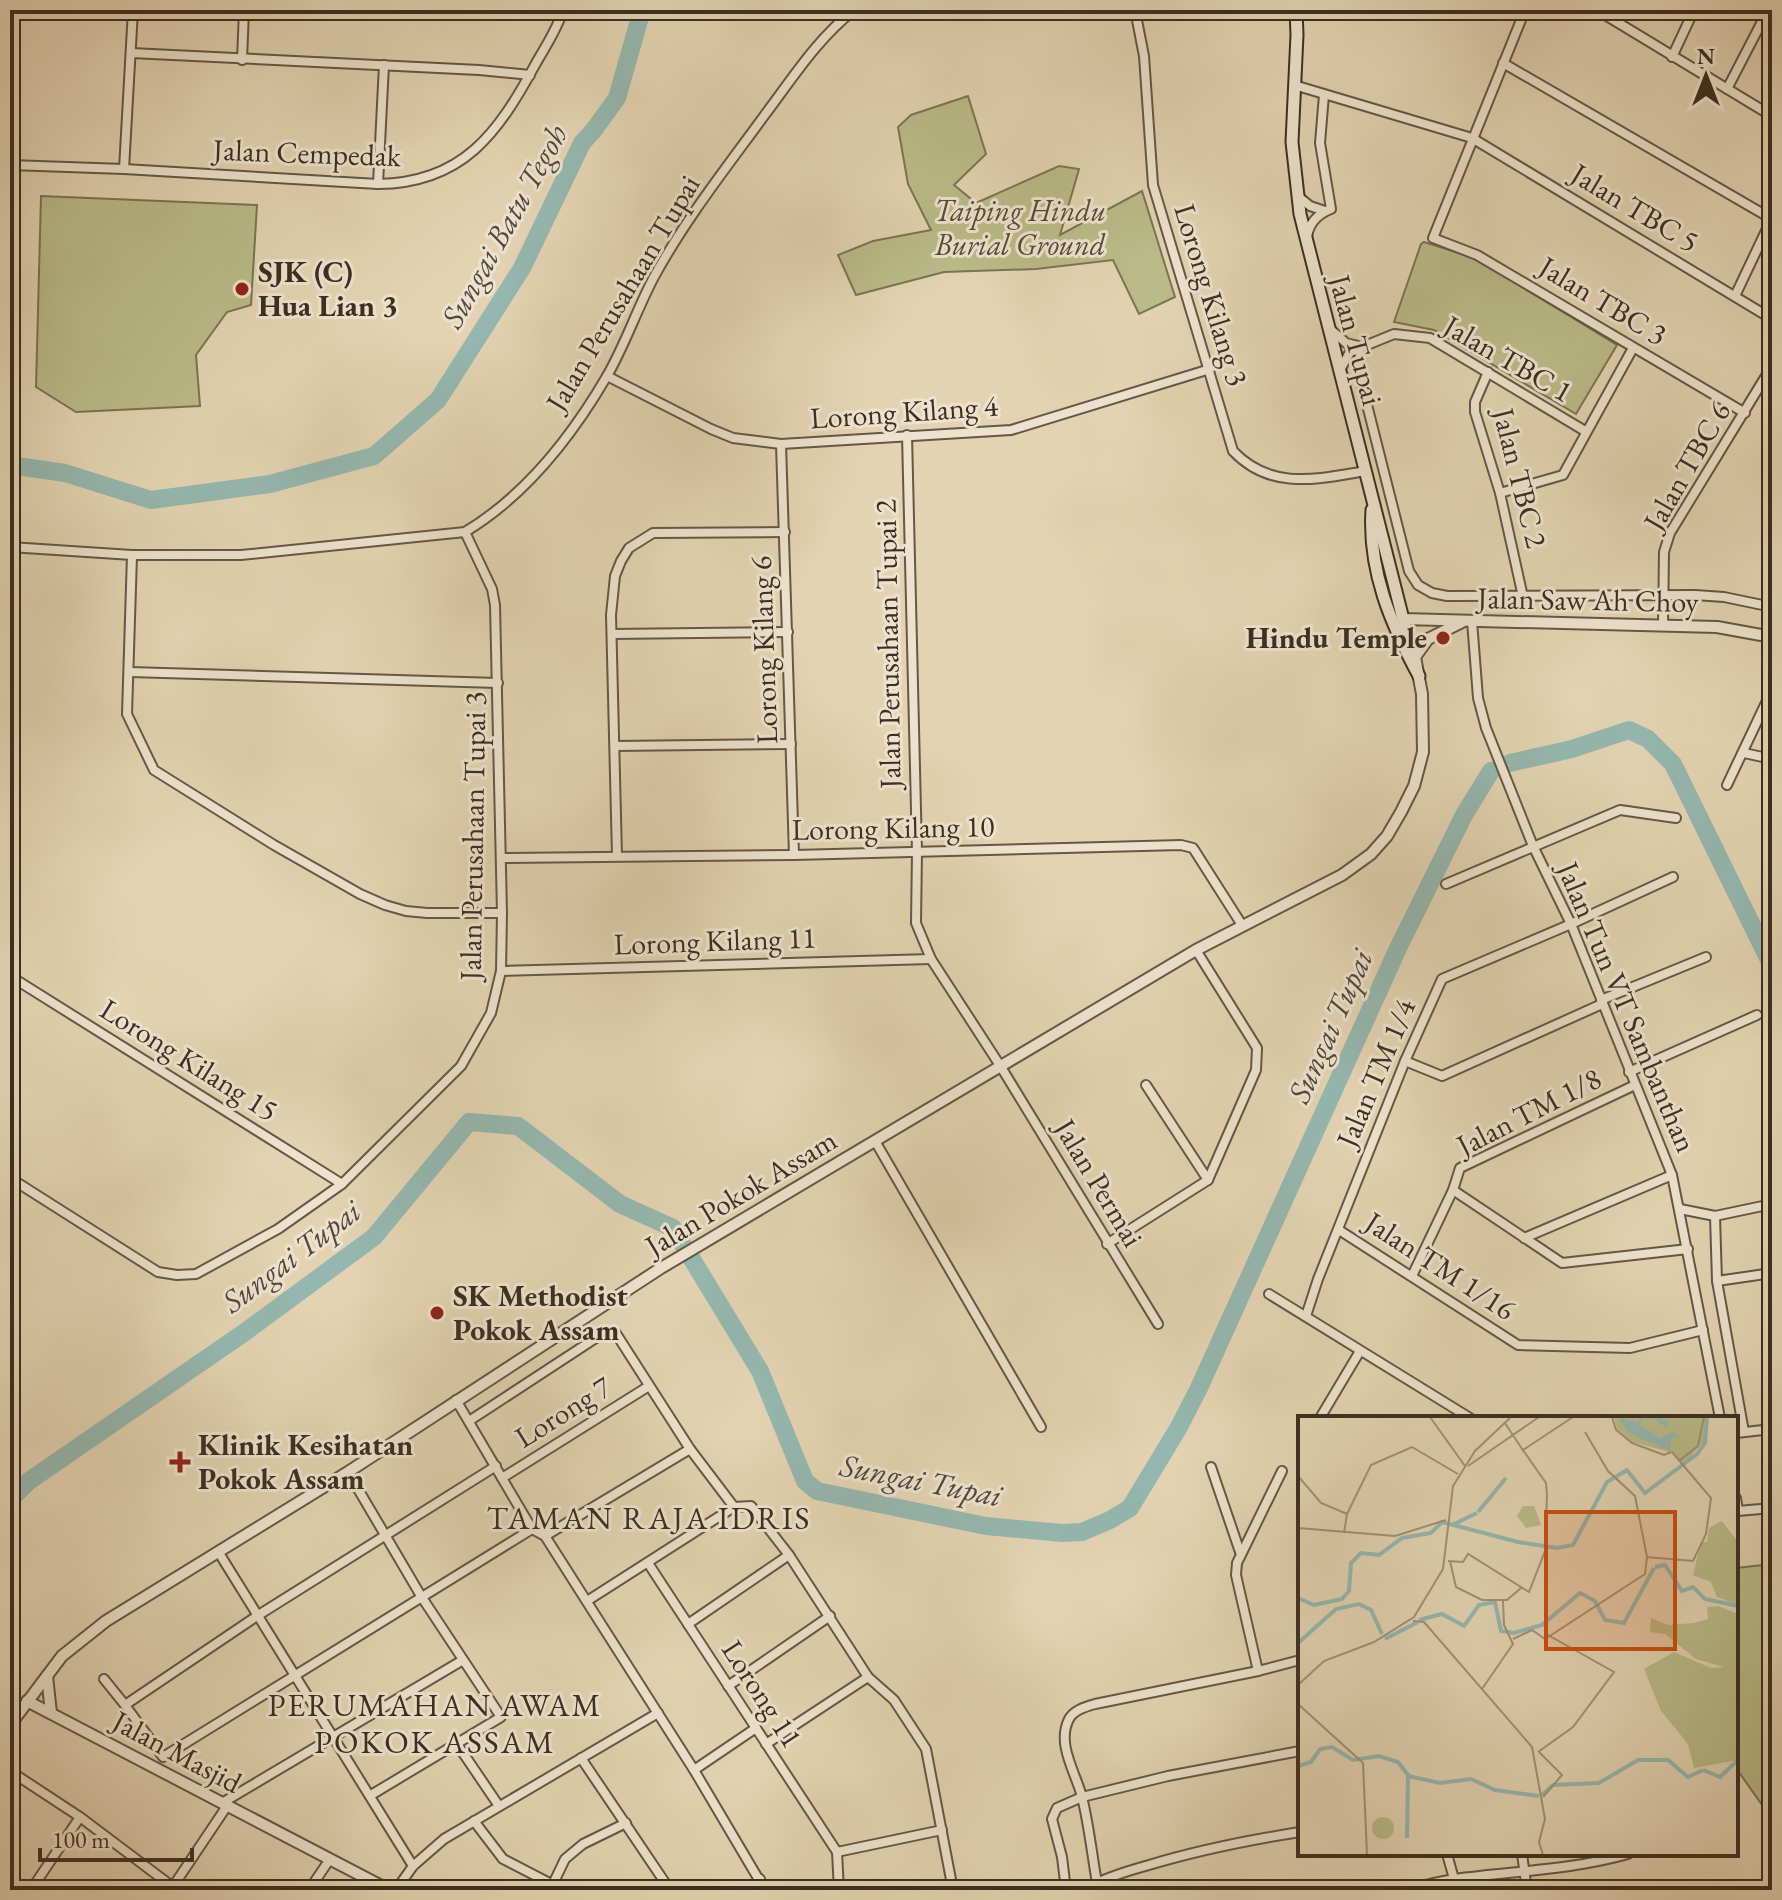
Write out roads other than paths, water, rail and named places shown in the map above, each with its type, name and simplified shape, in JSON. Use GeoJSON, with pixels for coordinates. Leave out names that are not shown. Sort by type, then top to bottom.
{"type":"FeatureCollection","features":[{"type":"Feature","properties":{"kind":"main road"},"geometry":{"type":"LineString","coordinates":[[10,50],[11,10]]}},
{"type":"Feature","properties":{"kind":"main road","name":"Jalan Tupai"},"geometry":{"type":"LineString","coordinates":[[1296,10],[1292,142],[1297,195],[1306,245],[1403,619]]}},
{"type":"Feature","properties":{"kind":"main road"},"geometry":{"type":"LineString","coordinates":[[1373,496],[1370,534],[1377,571],[1391,624],[1419,676]]}},
{"type":"Feature","properties":{"kind":"street"},"geometry":{"type":"LineString","coordinates":[[124,169],[133,10]]}},
{"type":"Feature","properties":{"kind":"street"},"geometry":{"type":"LineString","coordinates":[[242,60],[244,10]]}},
{"type":"Feature","properties":{"kind":"street","name":"Jalan Cempedak"},"geometry":{"type":"LineString","coordinates":[[10,165],[378,184],[415,181],[441,172],[471,154],[488,139],[530,75],[563,10]]}},
{"type":"Feature","properties":{"kind":"street","name":"Jalan Perusahaan Tupai"},"geometry":{"type":"LineString","coordinates":[[10,547],[132,555],[241,555],[465,532],[503,507],[549,459],[607,376],[654,277],[686,224],[817,45],[854,10]]}},
{"type":"Feature","properties":{"kind":"street","name":"Lorong Kilang 3"},"geometry":{"type":"LineString","coordinates":[[1135,10],[1144,56],[1153,185],[1233,451],[1244,463],[1275,477],[1318,479],[1366,471]]}},
{"type":"Feature","properties":{"kind":"street"},"geometry":{"type":"LineString","coordinates":[[1472,138],[1525,10]]}},
{"type":"Feature","properties":{"kind":"street"},"geometry":{"type":"LineString","coordinates":[[1597,10],[1609,13],[1672,57],[1772,116]]}},
{"type":"Feature","properties":{"kind":"street"},"geometry":{"type":"LineString","coordinates":[[1672,57],[1694,10]]}},
{"type":"Feature","properties":{"kind":"street"},"geometry":{"type":"LineString","coordinates":[[1727,89],[1768,10]]}},
{"type":"Feature","properties":{"kind":"street"},"geometry":{"type":"LineString","coordinates":[[131,53],[530,75]]}},
{"type":"Feature","properties":{"kind":"street"},"geometry":{"type":"LineString","coordinates":[[1503,63],[1772,219],[1735,296]]}},
{"type":"Feature","properties":{"kind":"street"},"geometry":{"type":"LineString","coordinates":[[378,184],[384,65]]}},
{"type":"Feature","properties":{"kind":"street","name":"Jalan TBC 5"},"geometry":{"type":"LineString","coordinates":[[1294,85],[1472,138],[1772,319]]}},
{"type":"Feature","properties":{"kind":"street"},"geometry":{"type":"LineString","coordinates":[[1306,245],[1311,223],[1331,209],[1320,143],[1324,95]]}},
{"type":"Feature","properties":{"kind":"street","name":"Jalan TBC 3"},"geometry":{"type":"LineString","coordinates":[[1472,138],[1433,238],[1477,255],[1745,413]]}},
{"type":"Feature","properties":{"kind":"street"},"geometry":{"type":"LineString","coordinates":[[1297,195],[1310,206],[1326,211]]}},
{"type":"Feature","properties":{"kind":"street"},"geometry":{"type":"LineString","coordinates":[[1328,327],[1346,343],[1359,347]]}},
{"type":"Feature","properties":{"kind":"street","name":"Jalan TBC 1"},"geometry":{"type":"LineString","coordinates":[[1359,347],[1394,334],[1430,338],[1585,431]]}},
{"type":"Feature","properties":{"kind":"street"},"geometry":{"type":"LineString","coordinates":[[1340,370],[1350,352],[1359,347]]}},
{"type":"Feature","properties":{"kind":"street"},"geometry":{"type":"LineString","coordinates":[[1359,347],[1363,389],[1409,571],[1418,585],[1432,593],[1447,596],[1724,597],[1772,607]]}},
{"type":"Feature","properties":{"kind":"street"},"geometry":{"type":"LineString","coordinates":[[1500,493],[1563,475],[1633,348]]}},
{"type":"Feature","properties":{"kind":"street","name":"Jalan TBC 6"},"geometry":{"type":"LineString","coordinates":[[1663,625],[1664,552],[1670,533],[1772,366]]}},
{"type":"Feature","properties":{"kind":"street","name":"Lorong Kilang 4"},"geometry":{"type":"LineString","coordinates":[[607,376],[733,438],[781,444],[1011,430],[1210,369]]}},
{"type":"Feature","properties":{"kind":"street","name":"Jalan TBC 2"},"geometry":{"type":"LineString","coordinates":[[1488,372],[1475,402],[1475,412],[1500,493],[1523,597]]}},
{"type":"Feature","properties":{"kind":"street","name":"Jalan Perusahaan Tupai 2"},"geometry":{"type":"LineString","coordinates":[[907,435],[916,923],[931,959]]}},
{"type":"Feature","properties":{"kind":"street","name":"Lorong Kilang 6"},"geometry":{"type":"LineString","coordinates":[[781,444],[794,855]]}},
{"type":"Feature","properties":{"kind":"street","name":"Jalan Perusahaan Tupai 3"},"geometry":{"type":"LineString","coordinates":[[10,1178],[158,1272],[196,1274],[278,1229],[342,1184],[461,1066],[491,1013],[501,971],[502,913],[495,605],[492,589],[465,532]]}},
{"type":"Feature","properties":{"kind":"street"},"geometry":{"type":"LineString","coordinates":[[617,856],[611,615],[615,576],[629,548],[653,533],[785,532]]}},
{"type":"Feature","properties":{"kind":"street"},"geometry":{"type":"LineString","coordinates":[[132,555],[127,714],[149,765],[274,845],[385,905],[427,913],[502,913]]}},
{"type":"Feature","properties":{"kind":"street","name":"Jalan Saw Ah Choy"},"geometry":{"type":"LineString","coordinates":[[1403,619],[1717,627],[1772,637]]}},
{"type":"Feature","properties":{"kind":"street","name":"Jalan Tupai"},"geometry":{"type":"LineString","coordinates":[[1403,619],[1419,676]]}},
{"type":"Feature","properties":{"kind":"street"},"geometry":{"type":"LineString","coordinates":[[1415,657],[1428,639],[1468,621]]}},
{"type":"Feature","properties":{"kind":"street","name":"Jalan Tun VT Sambanthan"},"geometry":{"type":"LineString","coordinates":[[1468,621],[1478,698],[1486,728],[1533,846],[1571,924],[1672,1175],[1720,1416]]}},
{"type":"Feature","properties":{"kind":"street"},"geometry":{"type":"LineString","coordinates":[[612,634],[788,632]]}},
{"type":"Feature","properties":{"kind":"street"},"geometry":{"type":"LineString","coordinates":[[130,672],[498,683]]}},
{"type":"Feature","properties":{"kind":"street","name":"Jalan Pokok Assam"},"geometry":{"type":"LineString","coordinates":[[10,1725],[62,1656],[106,1621],[348,1472],[689,1253],[1196,950],[1342,875],[1371,854],[1387,836],[1414,786],[1423,752],[1424,724],[1419,676]]}},
{"type":"Feature","properties":{"kind":"street"},"geometry":{"type":"LineString","coordinates":[[1727,785],[1772,690]]}},
{"type":"Feature","properties":{"kind":"street"},"geometry":{"type":"LineString","coordinates":[[615,746],[791,744]]}},
{"type":"Feature","properties":{"kind":"street"},"geometry":{"type":"LineString","coordinates":[[1744,753],[1772,759]]}},
{"type":"Feature","properties":{"kind":"street"},"geometry":{"type":"LineString","coordinates":[[1446,884],[1620,810],[1676,818]]}},
{"type":"Feature","properties":{"kind":"street","name":"Lorong Kilang 10"},"geometry":{"type":"LineString","coordinates":[[502,858],[794,855],[1181,845],[1193,848],[1242,925]]}},
{"type":"Feature","properties":{"kind":"street","name":"Jalan TM 1/4"},"geometry":{"type":"LineString","coordinates":[[1306,1316],[1405,1061],[1442,979],[1673,877]]}},
{"type":"Feature","properties":{"kind":"street"},"geometry":{"type":"LineString","coordinates":[[1107,1244],[1208,1180],[1256,1070],[1257,1048],[1196,950]]}},
{"type":"Feature","properties":{"kind":"street"},"geometry":{"type":"LineString","coordinates":[[1405,1061],[1442,1076],[1706,957]]}},
{"type":"Feature","properties":{"kind":"street","name":"Lorong Kilang 11"},"geometry":{"type":"LineString","coordinates":[[501,971],[931,959]]}},
{"type":"Feature","properties":{"kind":"street","name":"Jalan Permai"},"geometry":{"type":"LineString","coordinates":[[931,959],[1001,1067],[1158,1324]]}},
{"type":"Feature","properties":{"kind":"street","name":"Lorong Kilang 15"},"geometry":{"type":"LineString","coordinates":[[10,976],[342,1184]]}},
{"type":"Feature","properties":{"kind":"street"},"geometry":{"type":"LineString","coordinates":[[1629,1072],[1757,1015]]}},
{"type":"Feature","properties":{"kind":"street"},"geometry":{"type":"LineString","coordinates":[[1146,1085],[1208,1180]]}},
{"type":"Feature","properties":{"kind":"street","name":"Jalan TM 1/8"},"geometry":{"type":"LineString","coordinates":[[1412,1276],[1453,1190],[1460,1168],[1635,1085]]}},
{"type":"Feature","properties":{"kind":"street"},"geometry":{"type":"LineString","coordinates":[[875,1141],[1041,1427]]}},
{"type":"Feature","properties":{"kind":"street"},"geometry":{"type":"LineString","coordinates":[[1524,1238],[1672,1175]]}},
{"type":"Feature","properties":{"kind":"street"},"geometry":{"type":"LineString","coordinates":[[1453,1190],[1562,1263],[1688,1249]]}},
{"type":"Feature","properties":{"kind":"street"},"geometry":{"type":"LineString","coordinates":[[1680,1209],[1715,1216],[1772,1204]]}},
{"type":"Feature","properties":{"kind":"street"},"geometry":{"type":"LineString","coordinates":[[1715,1216],[1717,1281],[1738,1416]]}},
{"type":"Feature","properties":{"kind":"street","name":"Jalan TM 1/16"},"geometry":{"type":"LineString","coordinates":[[1339,1230],[1518,1345],[1630,1348],[1703,1330]]}},
{"type":"Feature","properties":{"kind":"street"},"geometry":{"type":"LineString","coordinates":[[1717,1281],[1772,1273]]}},
{"type":"Feature","properties":{"kind":"street"},"geometry":{"type":"LineString","coordinates":[[1269,1294],[1467,1416]]}},
{"type":"Feature","properties":{"kind":"street"},"geometry":{"type":"LineString","coordinates":[[469,1421],[605,1332],[617,1334],[690,1449],[734,1507]]}},
{"type":"Feature","properties":{"kind":"street"},"geometry":{"type":"LineString","coordinates":[[1321,1416],[1360,1351]]}},
{"type":"Feature","properties":{"kind":"street","name":"Lorong 7"},"geometry":{"type":"LineString","coordinates":[[502,1478],[649,1386]]}},
{"type":"Feature","properties":{"kind":"street"},"geometry":{"type":"LineString","coordinates":[[456,1400],[532,1529],[545,1536],[587,1601],[694,1770],[765,1890]]}},
{"type":"Feature","properties":{"kind":"street"},"geometry":{"type":"LineString","coordinates":[[1740,1432],[1772,1429]]}},
{"type":"Feature","properties":{"kind":"street"},"geometry":{"type":"LineString","coordinates":[[545,1536],[690,1449]]}},
{"type":"Feature","properties":{"kind":"street"},"geometry":{"type":"LineString","coordinates":[[125,1705],[257,1616],[496,1466]]}},
{"type":"Feature","properties":{"kind":"street"},"geometry":{"type":"LineString","coordinates":[[1211,1467],[1240,1552]]}},
{"type":"Feature","properties":{"kind":"street"},"geometry":{"type":"LineString","coordinates":[[1258,1671],[1236,1575],[1240,1552],[1282,1471]]}},
{"type":"Feature","properties":{"kind":"street"},"geometry":{"type":"LineString","coordinates":[[348,1472],[421,1596],[501,1717],[371,1795]]}},
{"type":"Feature","properties":{"kind":"street"},"geometry":{"type":"LineString","coordinates":[[587,1601],[734,1507],[751,1506],[789,1555],[868,1677],[894,1700],[926,1749],[953,1890]]}},
{"type":"Feature","properties":{"kind":"street"},"geometry":{"type":"LineString","coordinates":[[1738,1511],[1772,1508]]}},
{"type":"Feature","properties":{"kind":"street"},"geometry":{"type":"LineString","coordinates":[[104,1679],[163,1757],[532,1529]]}},
{"type":"Feature","properties":{"kind":"street"},"geometry":{"type":"LineString","coordinates":[[219,1553],[413,1866]]}},
{"type":"Feature","properties":{"kind":"street"},"geometry":{"type":"LineString","coordinates":[[688,1624],[789,1555]]}},
{"type":"Feature","properties":{"kind":"street","name":"Lorong 11"},"geometry":{"type":"LineString","coordinates":[[648,1563],[837,1852]]}},
{"type":"Feature","properties":{"kind":"street"},"geometry":{"type":"LineString","coordinates":[[728,1686],[830,1616]]}},
{"type":"Feature","properties":{"kind":"street"},"geometry":{"type":"LineString","coordinates":[[10,1771],[80,1817],[174,1889],[224,1804],[463,1660]]}},
{"type":"Feature","properties":{"kind":"street"},"geometry":{"type":"LineString","coordinates":[[1298,1661],[1095,1704],[1073,1713],[1067,1721],[1064,1735],[1066,1752],[1082,1797],[1098,1887],[1124,1872],[1193,1853],[1298,1832]]}},
{"type":"Feature","properties":{"kind":"street"},"geometry":{"type":"LineString","coordinates":[[47,1676],[51,1713]]}},
{"type":"Feature","properties":{"kind":"street"},"geometry":{"type":"LineString","coordinates":[[766,1744],[868,1677]]}},
{"type":"Feature","properties":{"kind":"street","name":"Jalan Masjid"},"geometry":{"type":"LineString","coordinates":[[27,1701],[389,1890]]}},
{"type":"Feature","properties":{"kind":"street"},"geometry":{"type":"LineString","coordinates":[[396,1890],[413,1866],[444,1839],[658,1713]]}},
{"type":"Feature","properties":{"kind":"street"},"geometry":{"type":"LineString","coordinates":[[694,1770],[756,1728]]}},
{"type":"Feature","properties":{"kind":"street"},"geometry":{"type":"LineString","coordinates":[[457,1744],[499,1806]]}},
{"type":"Feature","properties":{"kind":"street"},"geometry":{"type":"LineString","coordinates":[[1066,1890],[1062,1857],[1052,1819],[1057,1808],[1082,1797],[1179,1774],[1298,1751]]}},
{"type":"Feature","properties":{"kind":"street"},"geometry":{"type":"LineString","coordinates":[[581,1758],[670,1890]]}},
{"type":"Feature","properties":{"kind":"street"},"geometry":{"type":"LineString","coordinates":[[31,1890],[80,1817]]}},
{"type":"Feature","properties":{"kind":"street"},"geometry":{"type":"LineString","coordinates":[[474,1821],[503,1859],[563,1890]]}},
{"type":"Feature","properties":{"kind":"street"},"geometry":{"type":"LineString","coordinates":[[553,1884],[565,1859],[583,1844],[626,1823]]}},
{"type":"Feature","properties":{"kind":"street"},"geometry":{"type":"LineString","coordinates":[[839,1890],[837,1852],[942,1830]]}},
{"type":"Feature","properties":{"kind":"street"},"geometry":{"type":"LineString","coordinates":[[1448,1856],[1454,1879],[1452,1890]]}},
{"type":"Feature","properties":{"kind":"street"},"geometry":{"type":"LineString","coordinates":[[1522,1856],[1527,1890]]}},
{"type":"Feature","properties":{"kind":"street"},"geometry":{"type":"LineString","coordinates":[[1406,1890],[1454,1879],[1525,1873],[1621,1856]]}},
{"type":"Feature","properties":{"kind":"street"},"geometry":{"type":"LineString","coordinates":[[309,1890],[330,1859]]}},
{"type":"Feature","properties":{"kind":"street"},"geometry":{"type":"LineString","coordinates":[[752,1890],[760,1879]]}},
{"type":"Feature","properties":{"kind":"waterway","name":"Sungai Batu Tegoh"},"geometry":{"type":"LineString","coordinates":[[10,465],[65,473],[151,500],[270,484],[374,456],[438,400],[522,268],[582,143],[617,98],[642,10]]}},
{"type":"Feature","properties":{"kind":"waterway","name":"Sungai Tupai"},"geometry":{"type":"LineString","coordinates":[[1510,763],[1572,749],[1629,730],[1648,739],[1673,764],[1772,966]]}},
{"type":"Feature","properties":{"kind":"waterway","name":"Sungai Tupai"},"geometry":{"type":"LineString","coordinates":[[10,1500],[29,1481],[245,1332],[374,1237],[469,1122],[518,1126],[620,1204],[673,1228],[760,1371],[805,1481],[817,1491],[986,1526],[1062,1533],[1082,1532],[1110,1520],[1130,1508],[1199,1388],[1399,946],[1464,815],[1491,771]]}},
{"type":"Feature","properties":{"kind":"place","name":"SJK (C) Hua Lian 3"},"geometry":{"type":"Point","coordinates":[242,289]}},
{"type":"Feature","properties":{"kind":"place","name":"Hindu Temple"},"geometry":{"type":"Point","coordinates":[1443,638]}},
{"type":"Feature","properties":{"kind":"place","name":"SK Methodist Pokok Assam"},"geometry":{"type":"Point","coordinates":[437,1313]}},
{"type":"Feature","properties":{"kind":"place","name":"Klinik Kesihatan Pokok Assam"},"geometry":{"type":"Point","coordinates":[180,1462]}},
{"type":"Feature","properties":{"kind":"district","name":"TAMAN RAJA IDRIS"},"geometry":{"type":"Point","coordinates":[649,1518]}},
{"type":"Feature","properties":{"kind":"district","name":"PERUMAHAN AWAM POKOK ASSAM"},"geometry":{"type":"Point","coordinates":[435,1724]}},
{"type":"Feature","properties":{"kind":"park label","name":"Taiping Hindu Burial Ground"},"geometry":{"type":"Point","coordinates":[1020,228]}}]}
